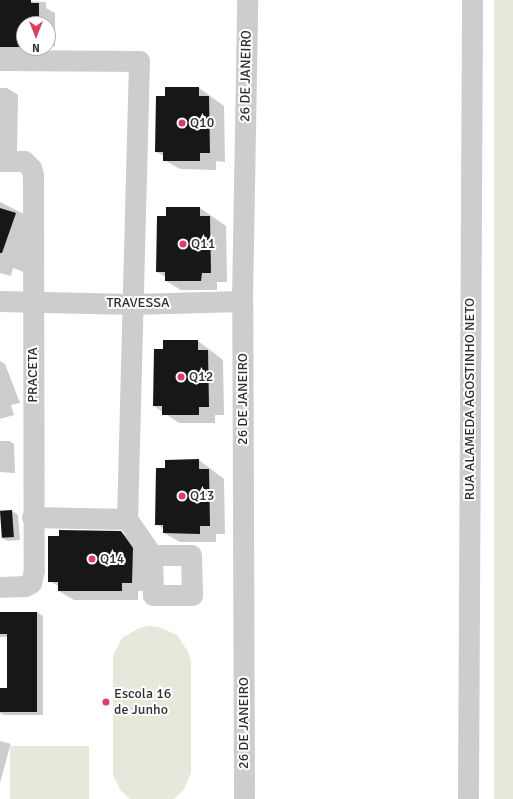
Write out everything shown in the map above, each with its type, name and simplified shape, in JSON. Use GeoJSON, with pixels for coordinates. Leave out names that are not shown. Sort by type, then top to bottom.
{"type":"FeatureCollection","features":[{"type":"Feature","properties":{"kind":"street","name":"26 DE JANEIRO"},"geometry":{"type":"LineString","coordinates":[[244,799],[242,301],[247,0]]}},
{"type":"Feature","properties":{"kind":"street","name":"RUA ALAMEDA AGOSTINHO NETO"},"geometry":{"type":"LineString","coordinates":[[468,799],[472,0]]}},
{"type":"Feature","properties":{"kind":"street"},"geometry":{"type":"LineString","coordinates":[[0,60],[139,61],[127,519],[152,555]]}},
{"type":"Feature","properties":{"kind":"street","name":"PRACETA"},"geometry":{"type":"LineString","coordinates":[[0,161],[24,162],[31,168],[33,175],[33,577],[25,586],[0,587]]}},
{"type":"Feature","properties":{"kind":"street","name":"TRAVESSA"},"geometry":{"type":"LineString","coordinates":[[0,301],[133,304],[242,301]]}},
{"type":"Feature","properties":{"kind":"street"},"geometry":{"type":"LineString","coordinates":[[32,516],[127,519]]}},
{"type":"Feature","properties":{"kind":"shaded area"},"geometry":{"type":"Polygon","coordinates":[[[494,0],[513,0],[513,799],[494,799],[494,0]]]}},
{"type":"Feature","properties":{"kind":"shaded area"},"geometry":{"type":"Polygon","coordinates":[[[149,626],[159,627],[177,635],[188,652],[191,661],[191,773],[184,789],[174,799],[130,799],[121,791],[113,775],[113,655],[122,638],[139,628],[149,626]]]}},
{"type":"Feature","properties":{"kind":"shaded area"},"geometry":{"type":"Polygon","coordinates":[[[10,746],[89,746],[89,799],[10,799],[10,746]]]}},
{"type":"Feature","properties":{"kind":"building"},"geometry":{"type":"Polygon","coordinates":[[[0,0],[31,0],[31,3],[39,3],[39,16],[16,16],[16,47],[0,47],[0,0]]]}},
{"type":"Feature","properties":{"kind":"building","name":"Q10"},"geometry":{"type":"Polygon","coordinates":[[[165,87],[199,87],[199,96],[209,96],[210,153],[200,153],[200,161],[163,161],[163,152],[155,152],[156,96],[165,96],[165,87]]]}},
{"type":"Feature","properties":{"kind":"building","name":"Q11"},"geometry":{"type":"Polygon","coordinates":[[[166,207],[200,207],[200,216],[210,216],[211,273],[202,273],[201,281],[165,281],[165,272],[156,272],[157,216],[166,216],[166,207]]]}},
{"type":"Feature","properties":{"kind":"building"},"geometry":{"type":"Polygon","coordinates":[[[0,208],[16,213],[2,253],[0,253],[0,208]]]}},
{"type":"Feature","properties":{"kind":"building","name":"Q12"},"geometry":{"type":"Polygon","coordinates":[[[163,340],[198,340],[198,350],[208,350],[209,407],[199,407],[199,415],[162,415],[162,406],[153,406],[154,349],[163,349],[163,340]]]}},
{"type":"Feature","properties":{"kind":"building","name":"Q13"},"geometry":{"type":"Polygon","coordinates":[[[199,459],[199,469],[209,469],[210,526],[200,526],[200,534],[163,533],[163,525],[155,525],[156,468],[165,468],[165,460],[199,459]]]}},
{"type":"Feature","properties":{"kind":"building"},"geometry":{"type":"Polygon","coordinates":[[[12,510],[14,537],[2,538],[0,511],[12,510]]]}},
{"type":"Feature","properties":{"kind":"building","name":"Q14"},"geometry":{"type":"Polygon","coordinates":[[[59,530],[121,531],[133,548],[132,583],[122,583],[122,591],[58,591],[58,582],[48,582],[48,536],[59,536],[59,530]]]}},
{"type":"Feature","properties":{"kind":"building"},"geometry":{"type":"Polygon","coordinates":[[[0,612],[37,612],[37,712],[0,712],[0,688],[7,688],[7,634],[0,634],[0,612]]]}},
{"type":"Feature","properties":{"kind":"place","name":"Q10"},"geometry":{"type":"Point","coordinates":[182,123]}},
{"type":"Feature","properties":{"kind":"place","name":"Q11"},"geometry":{"type":"Point","coordinates":[183,244]}},
{"type":"Feature","properties":{"kind":"place","name":"Q12"},"geometry":{"type":"Point","coordinates":[181,377]}},
{"type":"Feature","properties":{"kind":"place","name":"Q13"},"geometry":{"type":"Point","coordinates":[182,496]}},
{"type":"Feature","properties":{"kind":"place","name":"Q14"},"geometry":{"type":"Point","coordinates":[92,559]}},
{"type":"Feature","properties":{"kind":"place","name":"Escola 16 de Junho"},"geometry":{"type":"Point","coordinates":[106,702]}}]}
